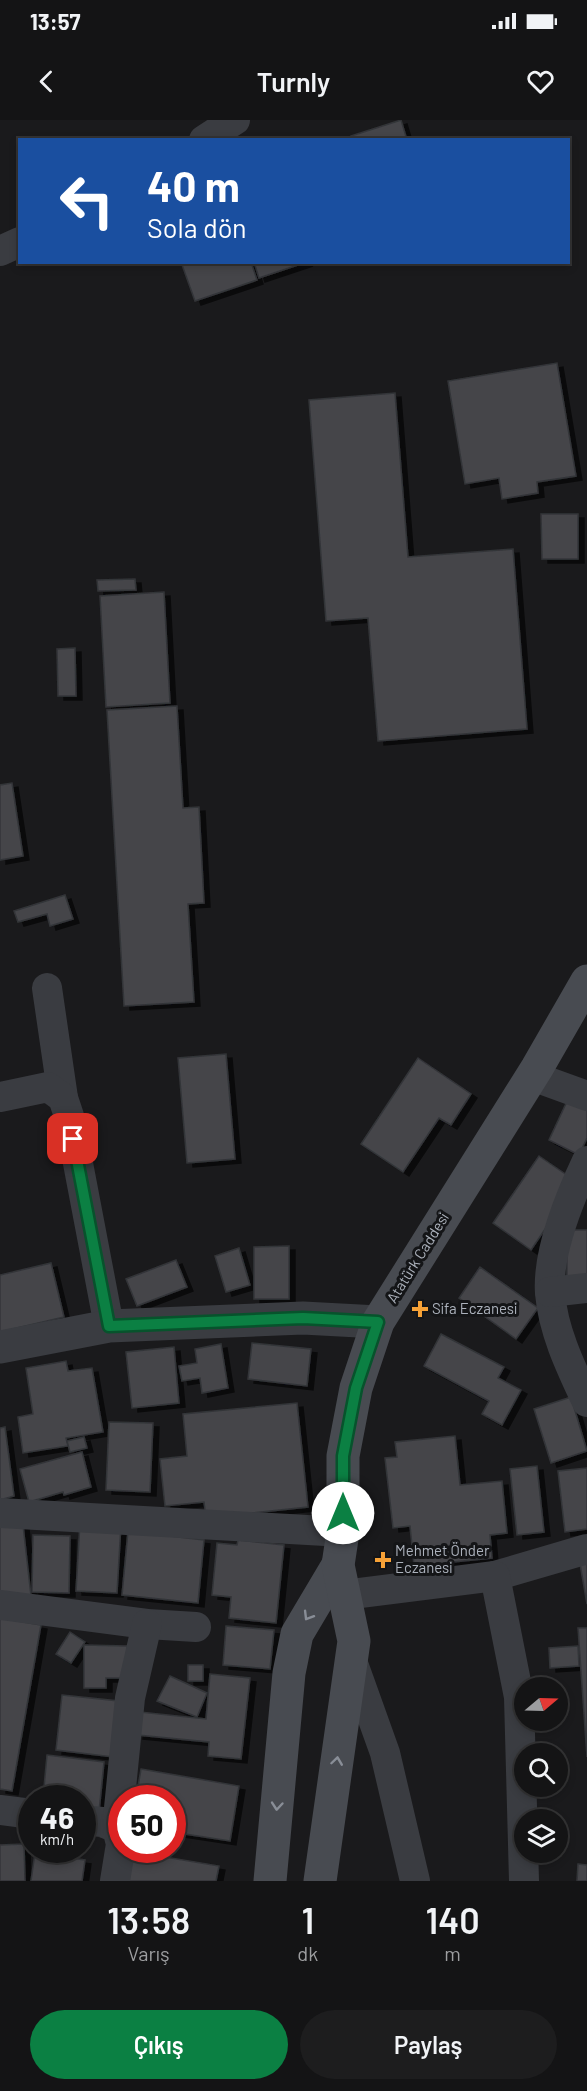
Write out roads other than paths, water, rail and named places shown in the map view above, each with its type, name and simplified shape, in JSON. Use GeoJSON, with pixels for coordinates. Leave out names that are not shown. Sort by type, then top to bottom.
{"type":"FeatureCollection","features":[{"type":"Feature","properties":{"kind":"main road","name":"Atatürk Caddesi"},"geometry":{"type":"LineString","coordinates":[[341,1580],[343,1456],[356,1388],[378,1322],[532,1076],[587,981]]}},
{"type":"Feature","properties":{"kind":"main road"},"geometry":{"type":"LineString","coordinates":[[320,1881],[354,1641],[341,1580]]}},
{"type":"Feature","properties":{"kind":"main road"},"geometry":{"type":"LineString","coordinates":[[270,1881],[289,1673],[297,1634],[341,1580]]}},
{"type":"Feature","properties":{"kind":"street"},"geometry":{"type":"LineString","coordinates":[[207,138],[235,120]]}},
{"type":"Feature","properties":{"kind":"street"},"geometry":{"type":"LineString","coordinates":[[0,251],[18,243]]}},
{"type":"Feature","properties":{"kind":"street"},"geometry":{"type":"LineString","coordinates":[[47,988],[63,1098],[69,1116],[109,1326]]}},
{"type":"Feature","properties":{"kind":"street"},"geometry":{"type":"LineString","coordinates":[[532,1076],[587,1096]]}},
{"type":"Feature","properties":{"kind":"street"},"geometry":{"type":"LineString","coordinates":[[0,1097],[48,1087],[63,1098]]}},
{"type":"Feature","properties":{"kind":"street"},"geometry":{"type":"LineString","coordinates":[[587,1161],[562,1222],[551,1264],[550,1292],[555,1320],[568,1362],[587,1402]]}},
{"type":"Feature","properties":{"kind":"street"},"geometry":{"type":"LineString","coordinates":[[550,1292],[587,1288]]}},
{"type":"Feature","properties":{"kind":"street"},"geometry":{"type":"LineString","coordinates":[[0,1347],[109,1326],[303,1318],[378,1322]]}},
{"type":"Feature","properties":{"kind":"street"},"geometry":{"type":"LineString","coordinates":[[0,1513],[343,1532]]}},
{"type":"Feature","properties":{"kind":"street"},"geometry":{"type":"LineString","coordinates":[[341,1580],[495,1576],[587,1549]]}},
{"type":"Feature","properties":{"kind":"street"},"geometry":{"type":"LineString","coordinates":[[495,1576],[519,1697],[524,1881]]}},
{"type":"Feature","properties":{"kind":"street"},"geometry":{"type":"LineString","coordinates":[[0,1605],[196,1627]]}},
{"type":"Feature","properties":{"kind":"street"},"geometry":{"type":"LineString","coordinates":[[121,1785],[130,1698],[147,1623]]}},
{"type":"Feature","properties":{"kind":"street"},"geometry":{"type":"LineString","coordinates":[[351,1658],[385,1753],[415,1881]]}},
{"type":"Feature","properties":{"kind":"street"},"geometry":{"type":"LineString","coordinates":[[0,1810],[18,1812]]}},
{"type":"Feature","properties":{"kind":"street"},"geometry":{"type":"LineString","coordinates":[[116,1881],[118,1863]]}},
{"type":"Feature","properties":{"kind":"place","name":"Sifa Eczanesi"},"geometry":{"type":"Point","coordinates":[420,1309]}},
{"type":"Feature","properties":{"kind":"place","name":"Mehmet Önder Eczanesi"},"geometry":{"type":"Point","coordinates":[383,1560]}}]}
